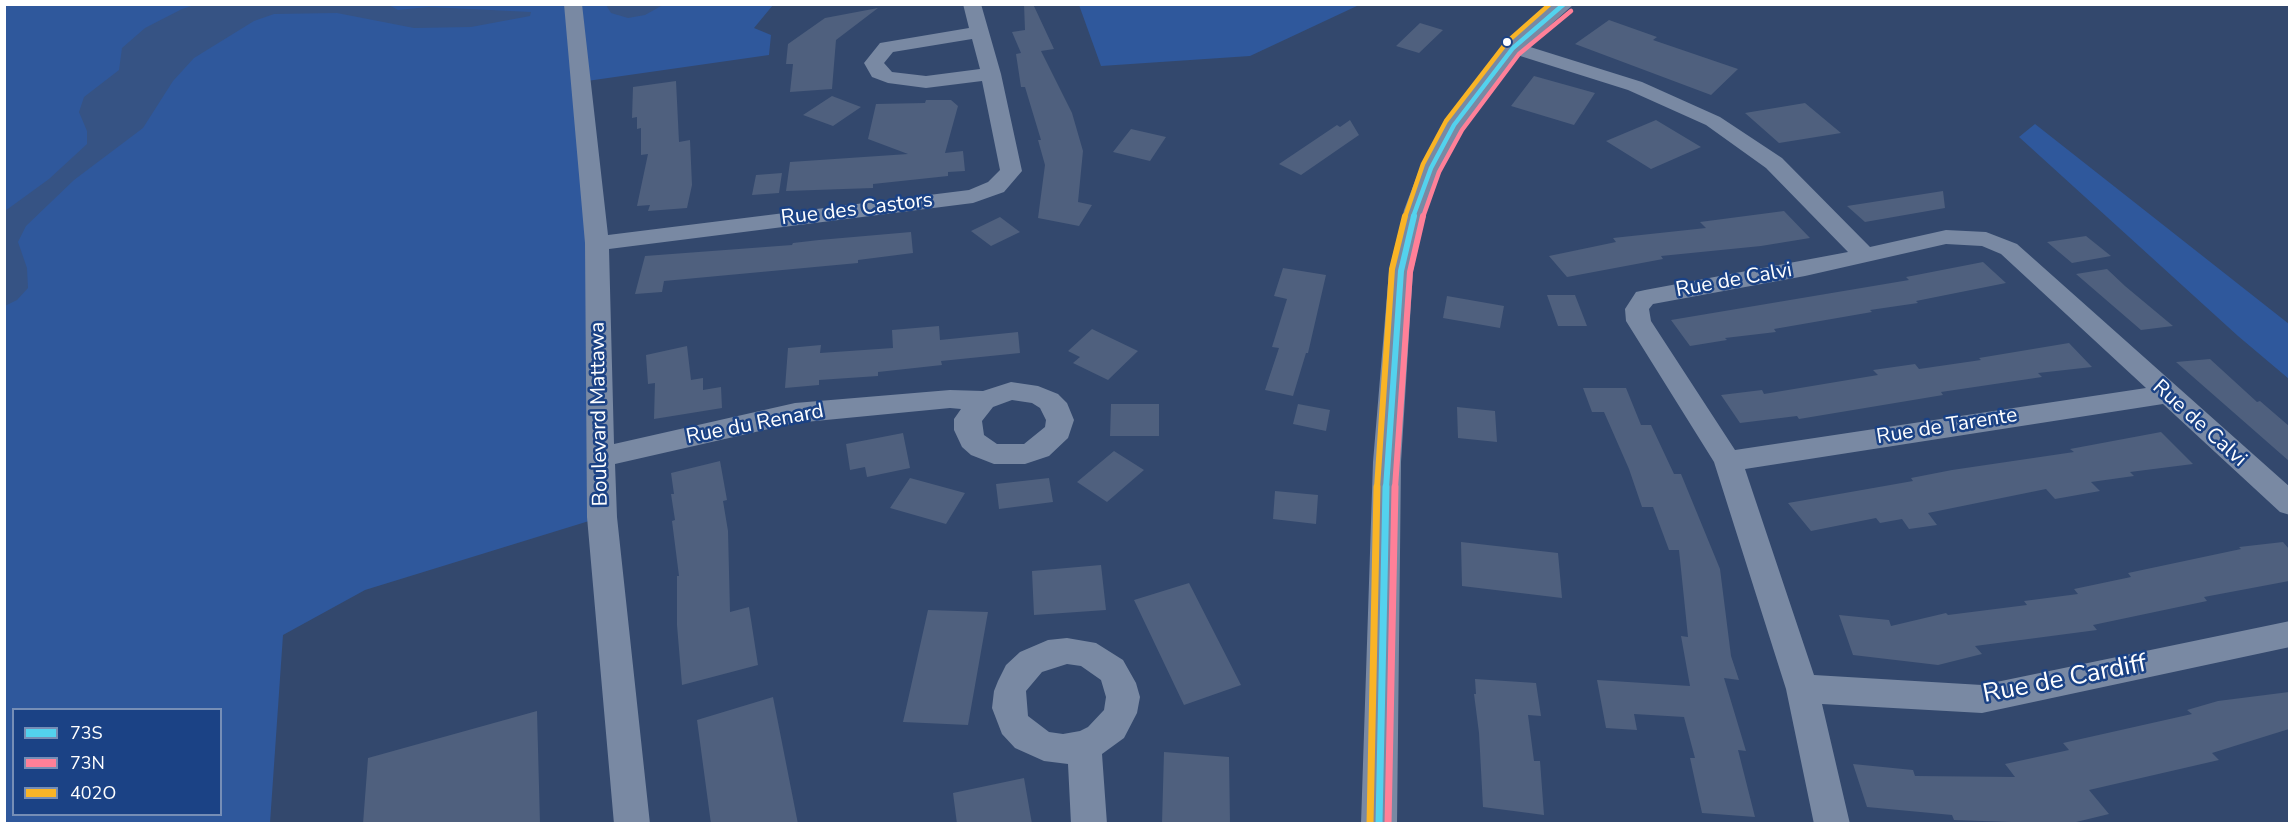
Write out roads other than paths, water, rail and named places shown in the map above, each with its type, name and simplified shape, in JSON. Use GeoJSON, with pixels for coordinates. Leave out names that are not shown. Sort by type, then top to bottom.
{"type":"FeatureCollection","features":[{"type":"Feature","properties":{"kind":"street","name":"Boulevard Mattawa"},"geometry":{"type":"LineString","coordinates":[[573,4],[574,38],[597,243],[599,458],[608,590],[632,824]]}},
{"type":"Feature","properties":{"kind":"street","name":"Rue des Castors"},"geometry":{"type":"LineString","coordinates":[[597,243],[973,196],[996,187],[1011,171],[991,74],[972,4]]}},
{"type":"Feature","properties":{"kind":"street"},"geometry":{"type":"LineString","coordinates":[[1379,824],[1386,494],[1401,271],[1415,210],[1431,168],[1454,125],[1513,48],[1565,4]]}},
{"type":"Feature","properties":{"kind":"street"},"geometry":{"type":"LineString","coordinates":[[981,32],[887,47],[874,63],[879,73],[888,77],[926,82],[991,74]]}},
{"type":"Feature","properties":{"kind":"street"},"geometry":{"type":"LineString","coordinates":[[1513,48],[1635,86],[1713,121],[1774,163],[1864,254]]}},
{"type":"Feature","properties":{"kind":"street","name":"Rue de Calvi"},"geometry":{"type":"LineString","coordinates":[[1832,824],[1802,689],[1728,461],[1639,321],[1636,309],[1645,298],[1805,269],[1946,237],[1986,239],[2009,249],[2289,504]]}},
{"type":"Feature","properties":{"kind":"street","name":"Rue de Tarente"},"geometry":{"type":"LineString","coordinates":[[1728,461],[2166,394]]}},
{"type":"Feature","properties":{"kind":"street","name":"Rue du Renard"},"geometry":{"type":"LineString","coordinates":[[599,458],[795,413],[950,399],[984,400]]}},
{"type":"Feature","properties":{"kind":"street","name":"Rue de Cardiff"},"geometry":{"type":"LineString","coordinates":[[1802,689],[1982,699],[2289,634]]}},
{"type":"Feature","properties":{"kind":"street"},"geometry":{"type":"LineString","coordinates":[[1084,746],[1089,824]]}}]}
